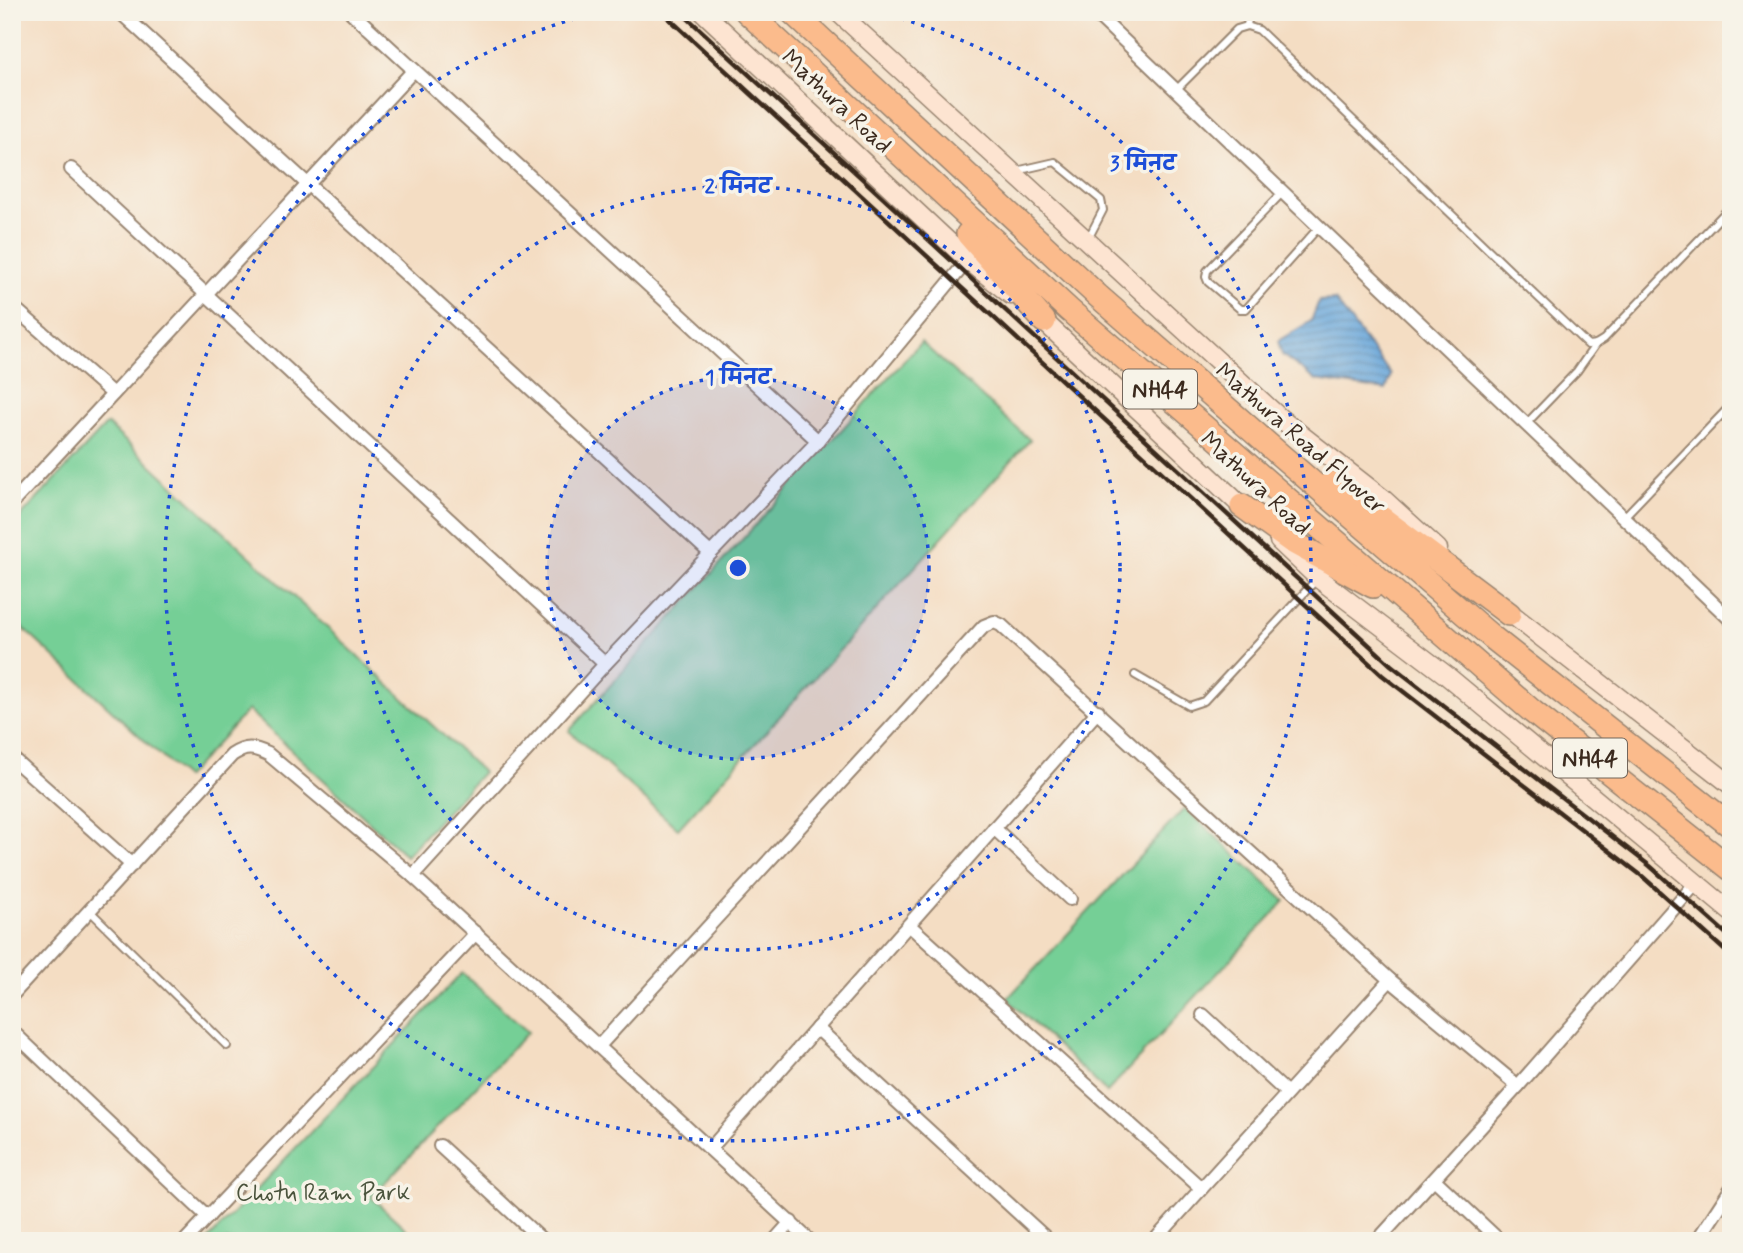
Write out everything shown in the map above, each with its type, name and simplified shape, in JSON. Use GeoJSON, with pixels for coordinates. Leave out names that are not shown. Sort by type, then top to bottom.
{"type":"FeatureCollection","features":[{"type":"Feature","properties":{"kind":"highway","name":"NH44"},"geometry":{"type":"LineString","coordinates":[[747,12],[914,167]]}},
{"type":"Feature","properties":{"kind":"highway","name":"Mathura Road Flyover"},"geometry":{"type":"LineString","coordinates":[[792,12],[1098,296],[1355,520],[1493,638],[1731,826]]}},
{"type":"Feature","properties":{"kind":"highway"},"geometry":{"type":"LineString","coordinates":[[914,167],[978,247],[1044,321]]}},
{"type":"Feature","properties":{"kind":"highway","name":"Mathura Road"},"geometry":{"type":"LineString","coordinates":[[914,167],[1069,310],[1410,606]]}},
{"type":"Feature","properties":{"kind":"highway"},"geometry":{"type":"LineString","coordinates":[[1279,454],[1343,489],[1509,614]]}},
{"type":"Feature","properties":{"kind":"highway"},"geometry":{"type":"LineString","coordinates":[[1242,506],[1290,541],[1410,606]]}},
{"type":"Feature","properties":{"kind":"highway","name":"NH44"},"geometry":{"type":"LineString","coordinates":[[1410,606],[1533,712],[1731,869]]}},
{"type":"Feature","properties":{"kind":"main road","name":"Mathura Road"},"geometry":{"type":"LineString","coordinates":[[703,12],[968,260],[1044,321],[1318,578],[1446,676],[1731,912]]}},
{"type":"Feature","properties":{"kind":"main road"},"geometry":{"type":"LineString","coordinates":[[838,12],[1281,419],[1382,498],[1509,614],[1731,785]]}},
{"type":"Feature","properties":{"kind":"street"},"geometry":{"type":"LineString","coordinates":[[120,12],[710,554]]}},
{"type":"Feature","properties":{"kind":"street"},"geometry":{"type":"LineString","coordinates":[[351,12],[818,442]]}},
{"type":"Feature","properties":{"kind":"street"},"geometry":{"type":"LineString","coordinates":[[1094,12],[1731,620]]}},
{"type":"Feature","properties":{"kind":"street"},"geometry":{"type":"LineString","coordinates":[[12,503],[414,70]]}},
{"type":"Feature","properties":{"kind":"street"},"geometry":{"type":"LineString","coordinates":[[71,169],[605,664]]}},
{"type":"Feature","properties":{"kind":"street"},"geometry":{"type":"LineString","coordinates":[[413,876],[605,664],[818,442],[968,260]]}},
{"type":"Feature","properties":{"kind":"street"},"geometry":{"type":"LineString","coordinates":[[12,306],[114,394]]}},
{"type":"Feature","properties":{"kind":"street"},"geometry":{"type":"LineString","coordinates":[[599,1046],[984,626],[994,621],[1098,711],[1390,980],[1518,1086]]}},
{"type":"Feature","properties":{"kind":"street"},"geometry":{"type":"LineString","coordinates":[[710,1149],[1098,711]]}},
{"type":"Feature","properties":{"kind":"street"},"geometry":{"type":"LineString","coordinates":[[12,995],[232,755],[242,748],[253,747],[268,754],[413,876],[810,1241]]}},
{"type":"Feature","properties":{"kind":"street"},"geometry":{"type":"LineString","coordinates":[[12,758],[132,865]]}},
{"type":"Feature","properties":{"kind":"street"},"geometry":{"type":"LineString","coordinates":[[994,828],[1070,899]]}},
{"type":"Feature","properties":{"kind":"street"},"geometry":{"type":"LineString","coordinates":[[1377,1241],[1518,1086],[1696,883]]}},
{"type":"Feature","properties":{"kind":"street"},"geometry":{"type":"LineString","coordinates":[[909,925],[1201,1188]]}},
{"type":"Feature","properties":{"kind":"street"},"geometry":{"type":"LineString","coordinates":[[185,1241],[476,933]]}},
{"type":"Feature","properties":{"kind":"street"},"geometry":{"type":"LineString","coordinates":[[1154,1241],[1390,980]]}},
{"type":"Feature","properties":{"kind":"street"},"geometry":{"type":"LineString","coordinates":[[1203,1015],[1287,1093]]}},
{"type":"Feature","properties":{"kind":"street"},"geometry":{"type":"LineString","coordinates":[[817,1028],[1049,1241]]}},
{"type":"Feature","properties":{"kind":"street"},"geometry":{"type":"LineString","coordinates":[[12,1031],[208,1217]]}},
{"type":"Feature","properties":{"kind":"street"},"geometry":{"type":"LineString","coordinates":[[440,1146],[543,1241]]}},
{"type":"Feature","properties":{"kind":"street"},"geometry":{"type":"LineString","coordinates":[[1434,1179],[1500,1241]]}},
{"type":"Feature","properties":{"kind":"street"},"geometry":{"type":"LineString","coordinates":[[1696,1241],[1731,1189]]}},
{"type":"Feature","properties":{"kind":"street"},"geometry":{"type":"LineString","coordinates":[[774,1241],[791,1222]]}},
{"type":"Feature","properties":{"kind":"lane"},"geometry":{"type":"LineString","coordinates":[[1247,26],[1249,12]]}},
{"type":"Feature","properties":{"kind":"lane"},"geometry":{"type":"LineString","coordinates":[[1176,90],[1237,29],[1247,26],[1259,30],[1588,345],[1596,344]]}},
{"type":"Feature","properties":{"kind":"lane"},"geometry":{"type":"LineString","coordinates":[[1011,173],[1055,162],[1101,200],[1102,210],[1086,242]]}},
{"type":"Feature","properties":{"kind":"lane"},"geometry":{"type":"LineString","coordinates":[[1283,192],[1208,271],[1208,282],[1240,309],[1246,309],[1320,227]]}},
{"type":"Feature","properties":{"kind":"lane"},"geometry":{"type":"LineString","coordinates":[[1525,424],[1577,372],[1596,344],[1604,339],[1731,206]]}},
{"type":"Feature","properties":{"kind":"lane"},"geometry":{"type":"LineString","coordinates":[[1623,518],[1731,405]]}},
{"type":"Feature","properties":{"kind":"lane"},"geometry":{"type":"LineString","coordinates":[[1135,675],[1189,706],[1197,705],[1318,578]]}},
{"type":"Feature","properties":{"kind":"lane"},"geometry":{"type":"LineString","coordinates":[[90,911],[227,1046]]}},
{"type":"Feature","properties":{"kind":"green space"},"geometry":{"type":"Polygon","coordinates":[[[921,342],[1030,440],[678,829],[569,731],[921,342]]]}},
{"type":"Feature","properties":{"kind":"green space"},"geometry":{"type":"Polygon","coordinates":[[[107,424],[483,772],[406,856],[248,710],[185,778],[12,618],[12,526],[107,424]]]}},
{"type":"Feature","properties":{"kind":"green space"},"geometry":{"type":"Polygon","coordinates":[[[1185,808],[1285,901],[1107,1092],[1007,999],[1185,808]]]}},
{"type":"Feature","properties":{"kind":"green space","name":"Chotu Ram Park"},"geometry":{"type":"Polygon","coordinates":[[[462,973],[528,1032],[371,1197],[419,1241],[207,1241],[462,973]]]}},
{"type":"Feature","properties":{"kind":"water"},"geometry":{"type":"Polygon","coordinates":[[[1335,300],[1391,375],[1386,390],[1316,380],[1282,355],[1278,341],[1311,321],[1319,301],[1335,300]]]}},
{"type":"Feature","properties":{"kind":"railway"},"geometry":{"type":"LineString","coordinates":[[662,12],[1382,675],[1642,876],[1731,956]]}},
{"type":"Feature","properties":{"kind":"railway"},"geometry":{"type":"LineString","coordinates":[[681,12],[1391,665],[1650,866],[1731,938]]}}]}
